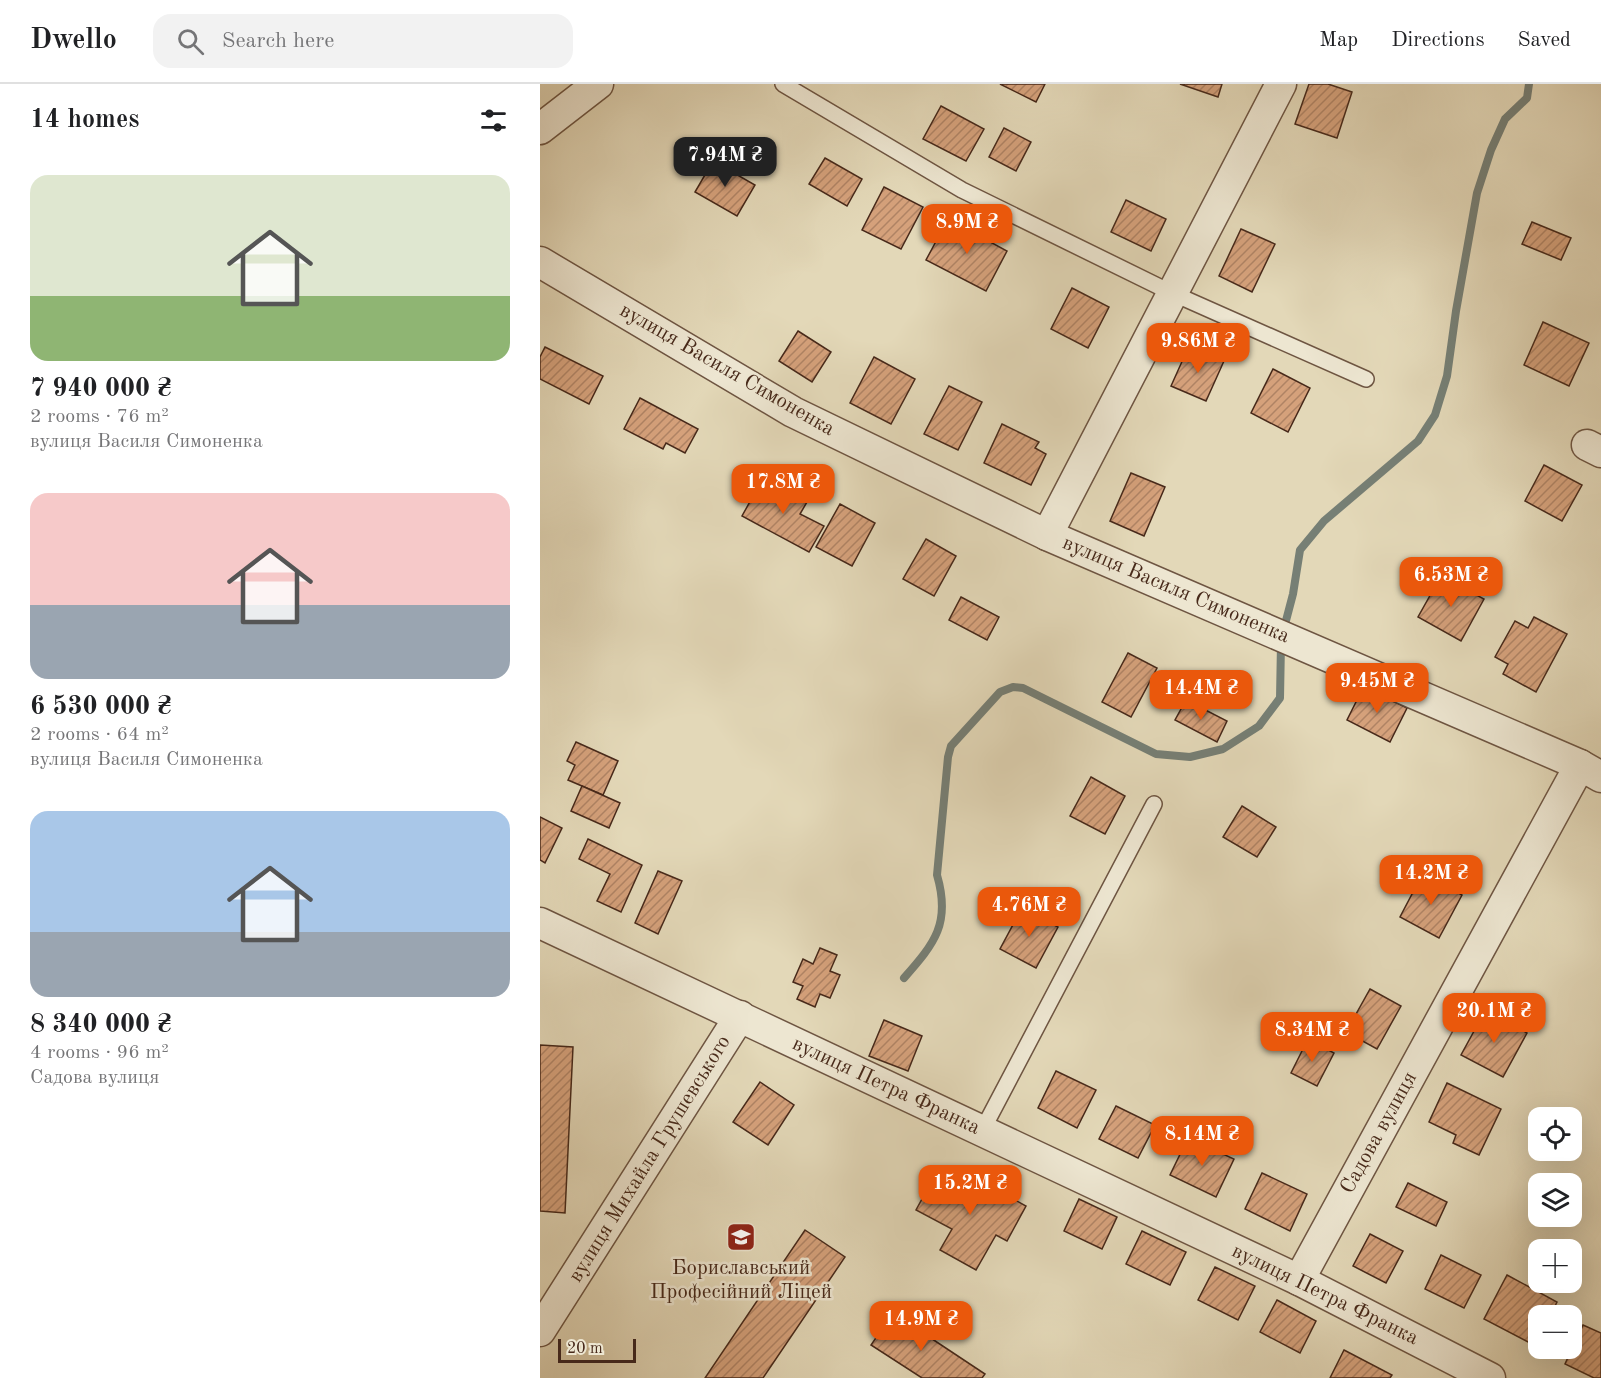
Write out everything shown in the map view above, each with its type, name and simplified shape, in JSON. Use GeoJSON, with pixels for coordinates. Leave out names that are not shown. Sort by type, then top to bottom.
{"type":"FeatureCollection","features":[{"type":"Feature","properties":{"kind":"street"},"geometry":{"type":"LineString","coordinates":[[540,129],[598,84]]}},
{"type":"Feature","properties":{"kind":"street","name":"вулиця Василя Симоненка"},"geometry":{"type":"LineString","coordinates":[[1047,535],[1281,84]]}},
{"type":"Feature","properties":{"kind":"street","name":"вулиця Василя Симоненка"},"geometry":{"type":"LineString","coordinates":[[540,262],[793,412],[1047,535],[1244,621],[1298,642],[1590,771]]}},
{"type":"Feature","properties":{"kind":"street","name":"Садова вулиця"},"geometry":{"type":"LineString","coordinates":[[1299,1280],[1590,771]]}},
{"type":"Feature","properties":{"kind":"street","name":"вулиця Петра Франка"},"geometry":{"type":"LineString","coordinates":[[540,923],[1299,1280],[1490,1378]]}},
{"type":"Feature","properties":{"kind":"street","name":"вулиця Михайла Грушевського"},"geometry":{"type":"LineString","coordinates":[[540,1331],[740,1016]]}},
{"type":"Feature","properties":{"kind":"lane"},"geometry":{"type":"LineString","coordinates":[[783,84],[962,190],[1173,293],[1366,379]]}},
{"type":"Feature","properties":{"kind":"lane"},"geometry":{"type":"LineString","coordinates":[[982,1131],[1154,804]]}},
{"type":"Feature","properties":{"kind":"building"},"geometry":{"type":"Polygon","coordinates":[[[1000,84],[1045,84],[1036,102],[1000,84]]]}},
{"type":"Feature","properties":{"kind":"building"},"geometry":{"type":"Polygon","coordinates":[[[1180,84],[1222,84],[1218,97],[1180,84]]]}},
{"type":"Feature","properties":{"kind":"building"},"geometry":{"type":"Polygon","coordinates":[[[1309,84],[1328,84],[1352,92],[1337,138],[1295,124],[1309,84]]]}},
{"type":"Feature","properties":{"kind":"building"},"geometry":{"type":"Polygon","coordinates":[[[941,106],[984,129],[966,161],[923,139],[941,106]]]}},
{"type":"Feature","properties":{"kind":"building"},"geometry":{"type":"Polygon","coordinates":[[[1004,128],[1031,142],[1016,171],[989,157],[1004,128]]]}},
{"type":"Feature","properties":{"kind":"building"},"geometry":{"type":"Polygon","coordinates":[[[825,158],[862,179],[847,206],[809,184],[825,158]]]}},
{"type":"Feature","properties":{"kind":"building"},"geometry":{"type":"Polygon","coordinates":[[[713,161],[755,185],[737,216],[695,192],[713,161]]]}},
{"type":"Feature","properties":{"kind":"building"},"geometry":{"type":"Polygon","coordinates":[[[884,187],[923,207],[901,249],[862,230],[884,187]]]}},
{"type":"Feature","properties":{"kind":"building"},"geometry":{"type":"Polygon","coordinates":[[[1126,200],[1166,219],[1151,251],[1111,232],[1126,200]]]}},
{"type":"Feature","properties":{"kind":"building"},"geometry":{"type":"Polygon","coordinates":[[[948,219],[1007,251],[986,291],[926,260],[948,219]]]}},
{"type":"Feature","properties":{"kind":"building"},"geometry":{"type":"Polygon","coordinates":[[[1532,222],[1571,238],[1561,260],[1522,244],[1532,222]]]}},
{"type":"Feature","properties":{"kind":"building"},"geometry":{"type":"Polygon","coordinates":[[[1241,229],[1275,244],[1252,292],[1219,276],[1241,229]]]}},
{"type":"Feature","properties":{"kind":"building"},"geometry":{"type":"Polygon","coordinates":[[[1072,288],[1109,307],[1088,348],[1051,329],[1072,288]]]}},
{"type":"Feature","properties":{"kind":"building"},"geometry":{"type":"Polygon","coordinates":[[[1543,322],[1589,343],[1569,386],[1524,365],[1543,322]]]}},
{"type":"Feature","properties":{"kind":"building"},"geometry":{"type":"Polygon","coordinates":[[[798,331],[831,352],[812,382],[779,361],[798,331]]]}},
{"type":"Feature","properties":{"kind":"building"},"geometry":{"type":"Polygon","coordinates":[[[1189,346],[1224,361],[1206,401],[1171,386],[1189,346]]]}},
{"type":"Feature","properties":{"kind":"building"},"geometry":{"type":"Polygon","coordinates":[[[545,347],[603,376],[589,404],[540,379],[540,357],[545,347]]]}},
{"type":"Feature","properties":{"kind":"building"},"geometry":{"type":"Polygon","coordinates":[[[874,357],[915,379],[891,424],[850,403],[874,357]]]}},
{"type":"Feature","properties":{"kind":"building"},"geometry":{"type":"Polygon","coordinates":[[[1273,369],[1310,388],[1288,432],[1251,413],[1273,369]]]}},
{"type":"Feature","properties":{"kind":"building"},"geometry":{"type":"Polygon","coordinates":[[[949,386],[982,402],[958,450],[924,434],[949,386]]]}},
{"type":"Feature","properties":{"kind":"building"},"geometry":{"type":"Polygon","coordinates":[[[640,398],[698,429],[685,453],[666,443],[663,449],[624,429],[640,398]]]}},
{"type":"Feature","properties":{"kind":"building"},"geometry":{"type":"Polygon","coordinates":[[[1002,424],[1039,442],[1035,448],[1046,454],[1031,485],[984,463],[1002,424]]]}},
{"type":"Feature","properties":{"kind":"building"},"geometry":{"type":"Polygon","coordinates":[[[1544,465],[1582,485],[1562,521],[1525,501],[1544,465]]]}},
{"type":"Feature","properties":{"kind":"building"},"geometry":{"type":"Polygon","coordinates":[[[1131,473],[1165,487],[1144,536],[1110,521],[1131,473]]]}},
{"type":"Feature","properties":{"kind":"building"},"geometry":{"type":"Polygon","coordinates":[[[763,478],[807,502],[800,514],[824,526],[809,552],[742,516],[763,478]]]}},
{"type":"Feature","properties":{"kind":"building"},"geometry":{"type":"Polygon","coordinates":[[[840,504],[875,523],[852,566],[816,547],[840,504]]]}},
{"type":"Feature","properties":{"kind":"building"},"geometry":{"type":"Polygon","coordinates":[[[926,539],[956,556],[934,596],[903,579],[926,539]]]}},
{"type":"Feature","properties":{"kind":"building"},"geometry":{"type":"Polygon","coordinates":[[[1441,576],[1484,599],[1461,641],[1418,617],[1441,576]]]}},
{"type":"Feature","properties":{"kind":"building"},"geometry":{"type":"Polygon","coordinates":[[[961,597],[999,617],[987,640],[949,620],[961,597]]]}},
{"type":"Feature","properties":{"kind":"building"},"geometry":{"type":"Polygon","coordinates":[[[1534,617],[1567,634],[1536,692],[1503,674],[1508,664],[1495,657],[1515,621],[1528,628],[1534,617]]]}},
{"type":"Feature","properties":{"kind":"building"},"geometry":{"type":"Polygon","coordinates":[[[1128,653],[1157,668],[1131,717],[1102,702],[1128,653]]]}},
{"type":"Feature","properties":{"kind":"building"},"geometry":{"type":"Polygon","coordinates":[[[1364,686],[1407,708],[1390,742],[1347,720],[1364,686]]]}},
{"type":"Feature","properties":{"kind":"building"},"geometry":{"type":"Polygon","coordinates":[[[1186,700],[1227,721],[1217,742],[1175,720],[1186,700]]]}},
{"type":"Feature","properties":{"kind":"building"},"geometry":{"type":"Polygon","coordinates":[[[576,742],[618,761],[603,795],[568,780],[575,765],[567,761],[576,742]]]}},
{"type":"Feature","properties":{"kind":"building"},"geometry":{"type":"Polygon","coordinates":[[[1091,777],[1125,796],[1105,834],[1070,816],[1091,777]]]}},
{"type":"Feature","properties":{"kind":"building"},"geometry":{"type":"Polygon","coordinates":[[[582,786],[620,803],[609,828],[571,811],[582,786]]]}},
{"type":"Feature","properties":{"kind":"building"},"geometry":{"type":"Polygon","coordinates":[[[1242,806],[1276,827],[1257,857],[1223,837],[1242,806]]]}},
{"type":"Feature","properties":{"kind":"building"},"geometry":{"type":"Polygon","coordinates":[[[540,817],[562,828],[545,863],[540,860],[540,817]]]}},
{"type":"Feature","properties":{"kind":"building"},"geometry":{"type":"Polygon","coordinates":[[[588,839],[642,865],[621,912],[597,901],[610,874],[579,859],[588,839]]]}},
{"type":"Feature","properties":{"kind":"building"},"geometry":{"type":"Polygon","coordinates":[[[658,871],[682,881],[658,934],[635,923],[658,871]]]}},
{"type":"Feature","properties":{"kind":"building"},"geometry":{"type":"Polygon","coordinates":[[[1423,873],[1462,895],[1439,938],[1400,917],[1423,873]]]}},
{"type":"Feature","properties":{"kind":"building"},"geometry":{"type":"Polygon","coordinates":[[[1022,908],[1058,927],[1036,968],[1000,949],[1022,908]]]}},
{"type":"Feature","properties":{"kind":"building"},"geometry":{"type":"Polygon","coordinates":[[[820,948],[837,955],[830,971],[840,975],[830,998],[820,994],[815,1007],[797,999],[803,986],[793,982],[803,959],[813,964],[820,948]]]}},
{"type":"Feature","properties":{"kind":"building"},"geometry":{"type":"Polygon","coordinates":[[[1370,989],[1401,1006],[1377,1049],[1346,1032],[1370,989]]]}},
{"type":"Feature","properties":{"kind":"building"},"geometry":{"type":"Polygon","coordinates":[[[1485,1011],[1527,1033],[1503,1077],[1461,1055],[1485,1011]]]}},
{"type":"Feature","properties":{"kind":"building"},"geometry":{"type":"Polygon","coordinates":[[[884,1020],[922,1036],[908,1071],[869,1056],[884,1020]]]}},
{"type":"Feature","properties":{"kind":"building"},"geometry":{"type":"Polygon","coordinates":[[[1308,1039],[1334,1053],[1317,1086],[1291,1073],[1308,1039]]]}},
{"type":"Feature","properties":{"kind":"building"},"geometry":{"type":"Polygon","coordinates":[[[540,1045],[573,1047],[565,1213],[540,1211],[540,1045]]]}},
{"type":"Feature","properties":{"kind":"building"},"geometry":{"type":"Polygon","coordinates":[[[1056,1071],[1096,1090],[1077,1128],[1038,1108],[1056,1071]]]}},
{"type":"Feature","properties":{"kind":"building"},"geometry":{"type":"Polygon","coordinates":[[[760,1082],[794,1105],[768,1145],[733,1122],[760,1082]]]}},
{"type":"Feature","properties":{"kind":"building"},"geometry":{"type":"Polygon","coordinates":[[[1447,1083],[1501,1109],[1479,1155],[1453,1143],[1456,1135],[1429,1122],[1447,1083]]]}},
{"type":"Feature","properties":{"kind":"building"},"geometry":{"type":"Polygon","coordinates":[[[1116,1106],[1155,1125],[1138,1158],[1099,1139],[1116,1106]]]}},
{"type":"Feature","properties":{"kind":"building"},"geometry":{"type":"Polygon","coordinates":[[[1188,1138],[1234,1159],[1216,1197],[1170,1175],[1188,1138]]]}},
{"type":"Feature","properties":{"kind":"building"},"geometry":{"type":"Polygon","coordinates":[[[939,1168],[982,1192],[986,1184],[1026,1206],[1007,1241],[996,1235],[976,1270],[940,1250],[952,1229],[916,1210],[939,1168]]]}},
{"type":"Feature","properties":{"kind":"building"},"geometry":{"type":"Polygon","coordinates":[[[1262,1173],[1307,1194],[1290,1231],[1245,1209],[1262,1173]]]}},
{"type":"Feature","properties":{"kind":"building"},"geometry":{"type":"Polygon","coordinates":[[[1408,1183],[1447,1202],[1436,1226],[1396,1207],[1408,1183]]]}},
{"type":"Feature","properties":{"kind":"building"},"geometry":{"type":"Polygon","coordinates":[[[1079,1199],[1117,1217],[1102,1249],[1064,1231],[1079,1199]]]}},
{"type":"Feature","properties":{"kind":"building"},"geometry":{"type":"Polygon","coordinates":[[[805,1230],[845,1257],[763,1378],[705,1378],[805,1230]]]}},
{"type":"Feature","properties":{"kind":"building"},"geometry":{"type":"Polygon","coordinates":[[[1142,1231],[1186,1252],[1170,1285],[1126,1264],[1142,1231]]]}},
{"type":"Feature","properties":{"kind":"building"},"geometry":{"type":"Polygon","coordinates":[[[1370,1234],[1403,1251],[1386,1283],[1353,1266],[1370,1234]]]}},
{"type":"Feature","properties":{"kind":"building"},"geometry":{"type":"Polygon","coordinates":[[[1441,1255],[1481,1275],[1464,1308],[1425,1289],[1441,1255]]]}},
{"type":"Feature","properties":{"kind":"building"},"geometry":{"type":"Polygon","coordinates":[[[1215,1267],[1255,1286],[1238,1320],[1198,1300],[1215,1267]]]}},
{"type":"Feature","properties":{"kind":"building"},"geometry":{"type":"Polygon","coordinates":[[[1507,1275],[1528,1286],[1528,1293],[1540,1293],[1557,1302],[1556,1305],[1528,1305],[1528,1342],[1484,1319],[1507,1275]]]}},
{"type":"Feature","properties":{"kind":"building"},"geometry":{"type":"Polygon","coordinates":[[[1277,1300],[1316,1321],[1300,1353],[1260,1332],[1277,1300]]]}},
{"type":"Feature","properties":{"kind":"building"},"geometry":{"type":"Polygon","coordinates":[[[893,1313],[985,1374],[982,1378],[922,1378],[871,1345],[893,1313]]]}},
{"type":"Feature","properties":{"kind":"building"},"geometry":{"type":"Polygon","coordinates":[[[1583,1325],[1601,1333],[1601,1378],[1594,1378],[1565,1364],[1567,1359],[1582,1359],[1583,1325]]]}},
{"type":"Feature","properties":{"kind":"building"},"geometry":{"type":"Polygon","coordinates":[[[1344,1350],[1392,1375],[1390,1378],[1330,1378],[1344,1350]]]}},
{"type":"Feature","properties":{"kind":"waterway"},"geometry":{"type":"LineString","coordinates":[[1283,632],[1293,594],[1300,550],[1324,521],[1418,441],[1435,415],[1447,376],[1477,193],[1491,150],[1505,119],[1527,98],[1529,84]]}},
{"type":"Feature","properties":{"kind":"waterway"},"geometry":{"type":"LineString","coordinates":[[904,978],[932,943],[941,919],[941,892],[937,875],[951,746],[1000,692],[1013,687],[1023,688],[1156,754],[1190,757],[1223,749],[1259,726],[1280,698],[1281,643]]}},
{"type":"Feature","properties":{"kind":"place","name":"Бориславський Професійний Ліцей"},"geometry":{"type":"Point","coordinates":[741,1237]}}]}
